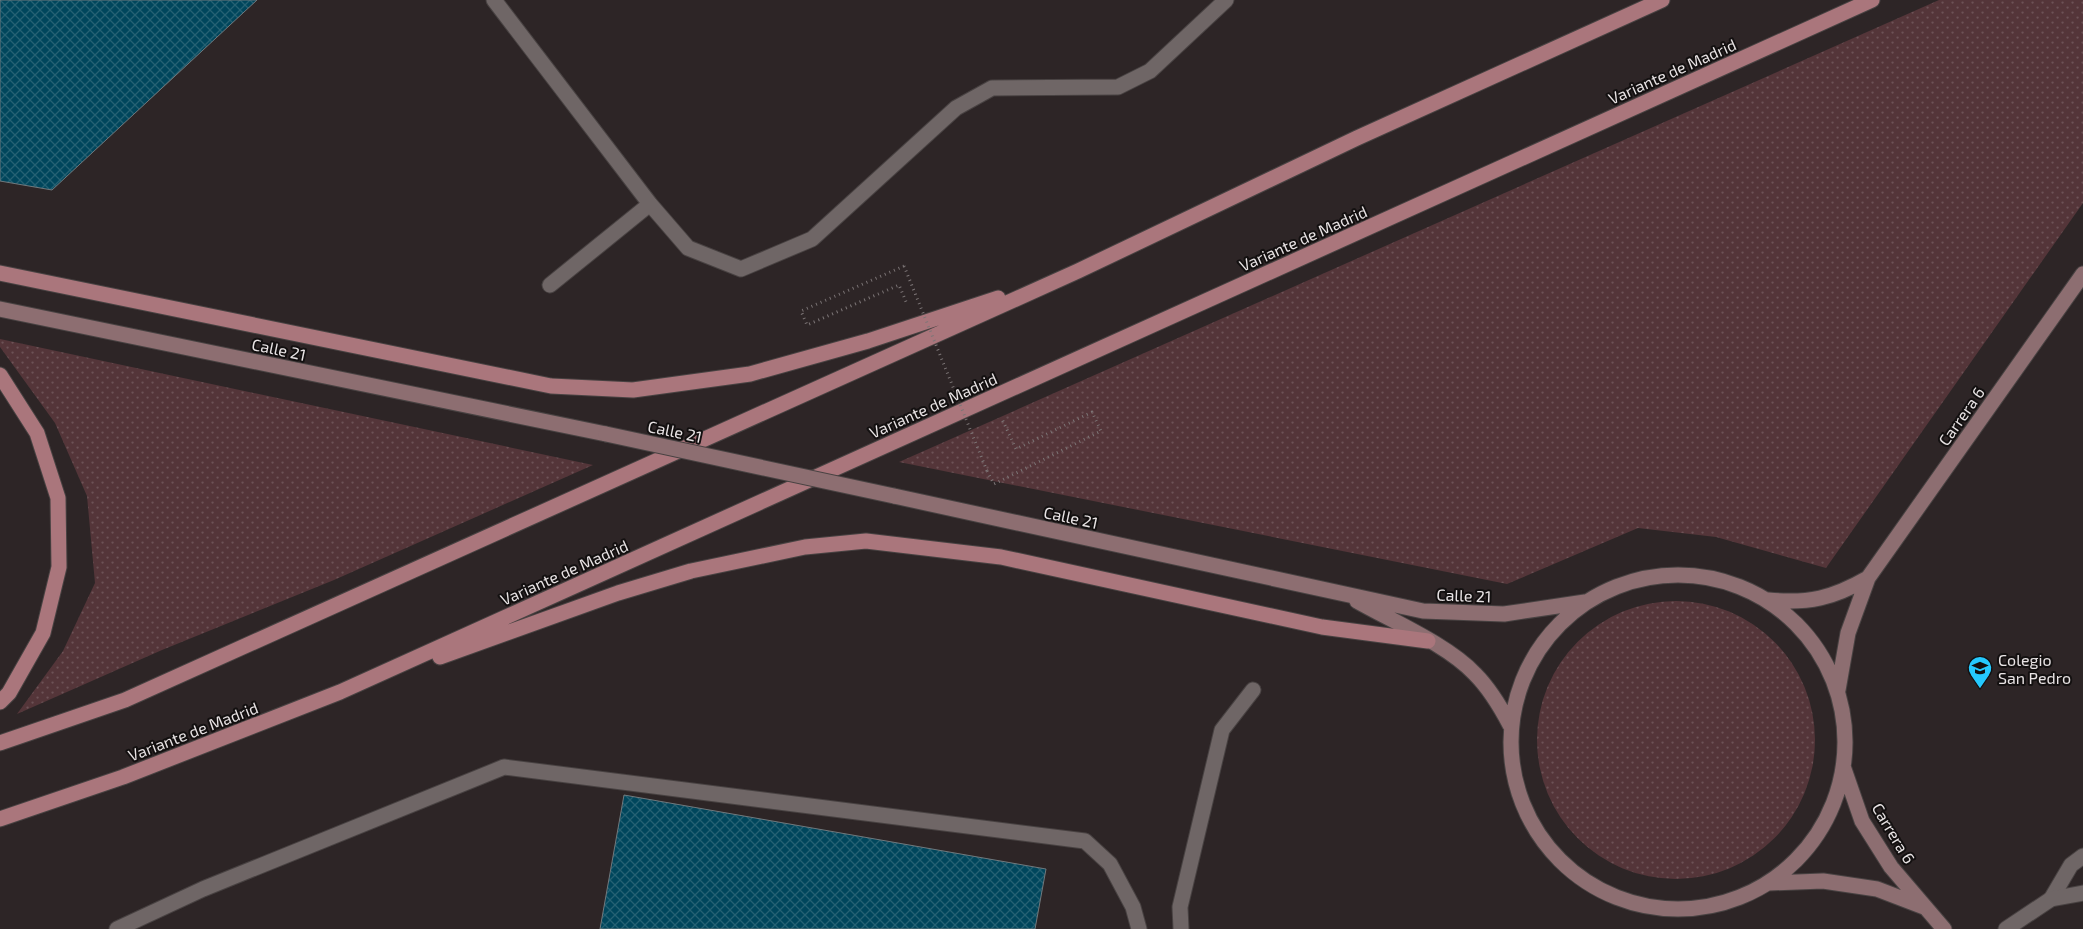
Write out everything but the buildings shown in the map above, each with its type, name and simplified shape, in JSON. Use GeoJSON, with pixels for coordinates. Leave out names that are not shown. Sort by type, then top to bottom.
{"type":"FeatureCollection","features":[{"type":"Feature","properties":{"kind":"main road"},"geometry":{"type":"LineString","coordinates":[[0,743],[126,700],[1078,271],[1366,134],[1662,0]]}},
{"type":"Feature","properties":{"kind":"main road","name":"Variante de Madrid"},"geometry":{"type":"LineString","coordinates":[[0,820],[123,777],[340,692],[1872,0]]}},
{"type":"Feature","properties":{"kind":"main road"},"geometry":{"type":"LineString","coordinates":[[0,273],[551,386],[633,390],[750,374],[868,341],[1078,271]]}},
{"type":"Feature","properties":{"kind":"main road"},"geometry":{"type":"LineString","coordinates":[[0,375],[37,433],[58,498],[59,567],[43,633],[9,693],[0,702]]}},
{"type":"Feature","properties":{"kind":"main road"},"geometry":{"type":"LineString","coordinates":[[340,692],[618,593],[691,571],[805,547],[866,541],[1001,557],[1322,627],[1428,640]]}},
{"type":"Feature","properties":{"kind":"street"},"geometry":{"type":"LineString","coordinates":[[494,0],[650,204],[688,248],[741,269],[812,239],[956,108],[992,88],[1118,87],[1150,71],[1226,0]]}},
{"type":"Feature","properties":{"kind":"street"},"geometry":{"type":"LineString","coordinates":[[550,285],[650,204]]}},
{"type":"Feature","properties":{"kind":"street","name":"Carrera 6"},"geometry":{"type":"LineString","coordinates":[[1838,690],[1848,633],[1868,578],[2083,274]]}},
{"type":"Feature","properties":{"kind":"street","name":"Calle 21"},"geometry":{"type":"LineString","coordinates":[[0,309],[606,434],[1422,611],[1504,614],[1586,602]]}},
{"type":"Feature","properties":{"kind":"street"},"geometry":{"type":"LineString","coordinates":[[1696,575],[1734,584],[1768,600],[1798,625],[1822,655],[1838,690],[1845,729],[1844,769],[1830,814],[1804,852],[1769,883],[1726,902],[1679,910],[1632,904],[1589,885],[1553,855],[1526,816],[1512,771],[1510,725],[1524,677],[1549,635],[1586,602],[1620,585],[1648,578],[1696,575]]}},
{"type":"Feature","properties":{"kind":"street","name":"Carrera 6"},"geometry":{"type":"LineString","coordinates":[[1768,600],[1794,603],[1821,600],[1846,591],[1868,578]]}},
{"type":"Feature","properties":{"kind":"street","name":"Calle 21"},"geometry":{"type":"LineString","coordinates":[[1342,593],[1428,640],[1474,672],[1494,697],[1510,725]]}},
{"type":"Feature","properties":{"kind":"street"},"geometry":{"type":"LineString","coordinates":[[1181,929],[1180,907],[1222,730],[1253,690]]}},
{"type":"Feature","properties":{"kind":"street"},"geometry":{"type":"LineString","coordinates":[[117,929],[203,889],[504,767],[1086,841],[1110,864],[1133,907],[1139,929]]}},
{"type":"Feature","properties":{"kind":"street","name":"Carrera 6"},"geometry":{"type":"LineString","coordinates":[[1844,769],[1862,821],[1891,868],[1928,908],[1944,929]]}},
{"type":"Feature","properties":{"kind":"street"},"geometry":{"type":"LineString","coordinates":[[2051,899],[2072,865],[2083,856]]}},
{"type":"Feature","properties":{"kind":"street"},"geometry":{"type":"LineString","coordinates":[[1769,883],[1823,881],[1877,889],[1928,908]]}},
{"type":"Feature","properties":{"kind":"street"},"geometry":{"type":"LineString","coordinates":[[2006,929],[2051,899],[2083,893]]}},
{"type":"Feature","properties":{"kind":"path"},"geometry":{"type":"LineString","coordinates":[[916,325],[899,285],[807,325],[801,311],[904,266],[987,471],[994,484],[1102,431],[1092,412],[1016,449],[992,398]]}},
{"type":"Feature","properties":{"kind":"shaded area"},"geometry":{"type":"Polygon","coordinates":[[[1939,0],[2083,0],[2083,203],[1826,568],[1716,537],[1638,528],[1507,584],[899,462],[1939,0]]]}},
{"type":"Feature","properties":{"kind":"shaded area"},"geometry":{"type":"Polygon","coordinates":[[[0,339],[593,465],[334,580],[162,650],[17,714],[63,651],[95,583],[87,496],[55,423],[0,347],[0,339]]]}},
{"type":"Feature","properties":{"kind":"shaded area"},"geometry":{"type":"Polygon","coordinates":[[[1690,601],[1729,611],[1742,617],[1775,641],[1792,663],[1805,687],[1813,713],[1815,740],[1813,767],[1805,793],[1792,817],[1775,839],[1753,856],[1729,869],[1690,879],[1662,879],[1623,869],[1610,863],[1577,839],[1568,828],[1553,806],[1539,767],[1537,726],[1547,687],[1553,674],[1577,641],[1588,632],[1610,617],[1649,603],[1690,601]]]}},
{"type":"Feature","properties":{"kind":"place","name":"Colegio San Pedro"},"geometry":{"type":"Point","coordinates":[1980,689]}}]}
